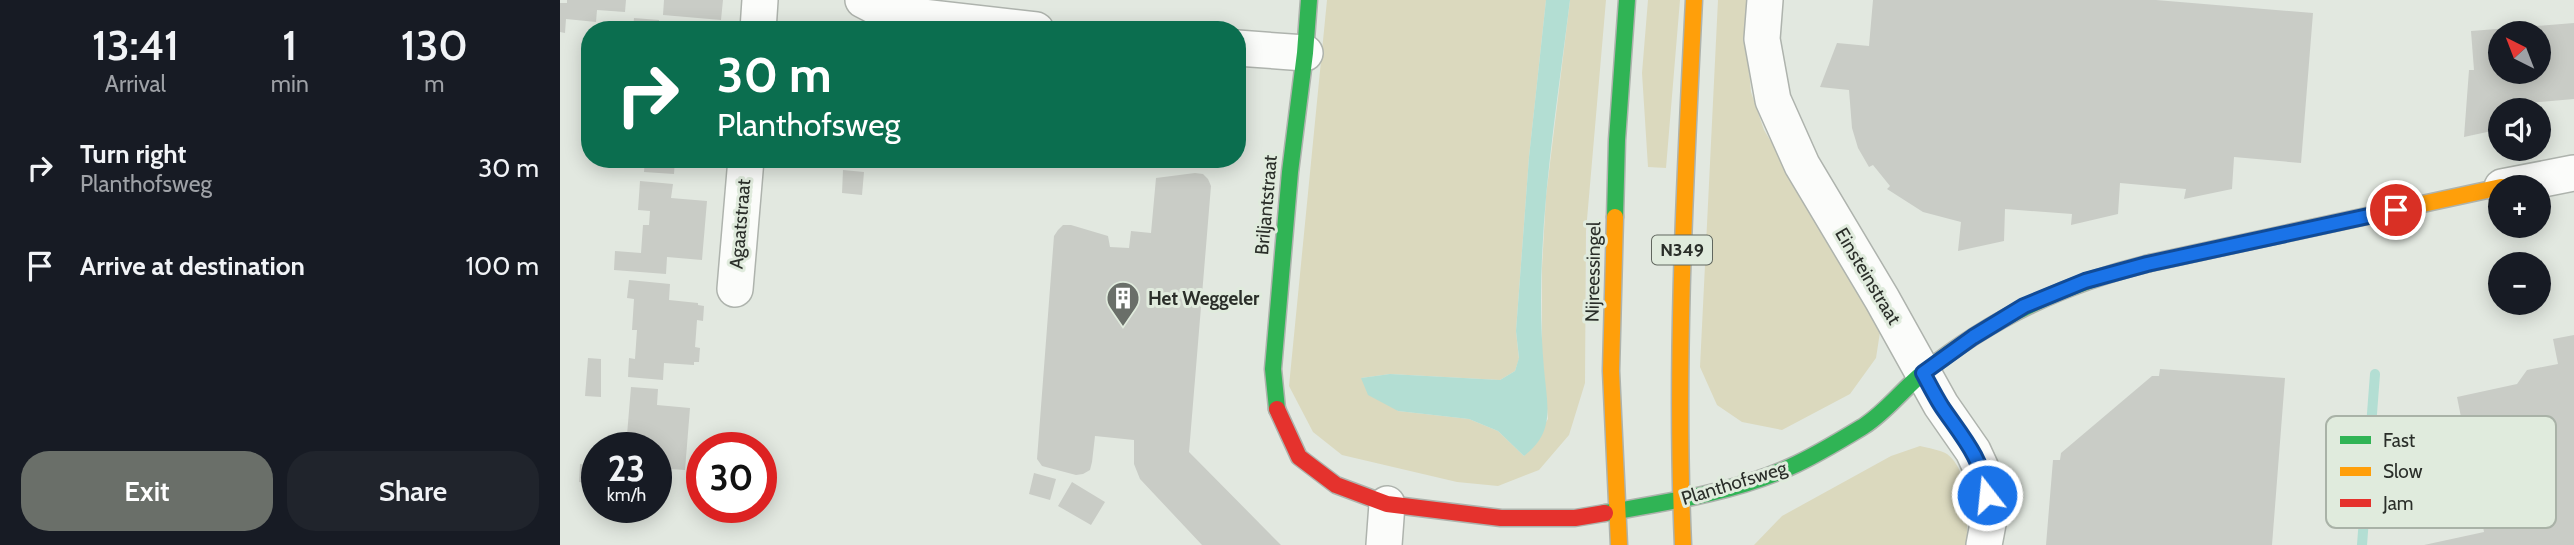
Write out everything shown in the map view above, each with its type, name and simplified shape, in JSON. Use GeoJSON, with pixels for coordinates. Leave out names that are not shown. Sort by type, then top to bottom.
{"type":"FeatureCollection","features":[{"type":"Feature","properties":{"kind":"street"},"geometry":{"type":"LineString","coordinates":[[759,21],[760,0]]}},
{"type":"Feature","properties":{"kind":"street"},"geometry":{"type":"LineString","coordinates":[[863,0],[888,13],[958,21]]}},
{"type":"Feature","properties":{"kind":"street","name":"Briljantstraat"},"geometry":{"type":"LineString","coordinates":[[1308,0],[1273,369],[1278,415],[1299,457],[1336,485],[1387,504],[1501,518],[1575,518],[1616,512]]}},
{"type":"Feature","properties":{"kind":"street","name":"Nijreessingel"},"geometry":{"type":"LineString","coordinates":[[1619,545],[1612,371],[1617,140],[1627,0]]}},
{"type":"Feature","properties":{"kind":"street","name":"N349"},"geometry":{"type":"LineString","coordinates":[[1684,545],[1681,500],[1682,234],[1694,0]]}},
{"type":"Feature","properties":{"kind":"street","name":"Einsteinstraat"},"geometry":{"type":"LineString","coordinates":[[1765,0],[1762,39],[1773,100],[1801,165],[1941,405],[1973,451],[1985,477],[1990,513],[1984,545]]}},
{"type":"Feature","properties":{"kind":"street"},"geometry":{"type":"LineString","coordinates":[[1246,49],[1305,53]]}},
{"type":"Feature","properties":{"kind":"street","name":"Agaatstraat"},"geometry":{"type":"LineString","coordinates":[[735,289],[745,168]]}},
{"type":"Feature","properties":{"kind":"street","name":"Planthofsweg"},"geometry":{"type":"LineString","coordinates":[[2551,177],[2574,173]]}},
{"type":"Feature","properties":{"kind":"street","name":"Planthofsweg"},"geometry":{"type":"LineString","coordinates":[[1616,512],[1681,500],[1746,483],[1791,467],[1867,424],[1923,373],[1973,337],[2024,306],[2085,281],[2147,264],[2488,190]]}},
{"type":"Feature","properties":{"kind":"street"},"geometry":{"type":"LineString","coordinates":[[1384,545],[1387,504]]}},
{"type":"Feature","properties":{"kind":"shaded area"},"geometry":{"type":"Polygon","coordinates":[[[1327,0],[1546,0],[1529,157],[1516,331],[1519,359],[1515,371],[1500,380],[1390,374],[1361,378],[1398,411],[1469,419],[1498,431],[1524,456],[1548,419],[1542,353],[1542,268],[1546,196],[1570,0],[1606,0],[1586,231],[1585,383],[1569,435],[1539,470],[1498,486],[1457,482],[1342,455],[1313,432],[1289,386],[1327,0]]]}},
{"type":"Feature","properties":{"kind":"shaded area"},"geometry":{"type":"Polygon","coordinates":[[[1648,0],[1680,0],[1666,168],[1648,167],[1642,73],[1648,0]]]}},
{"type":"Feature","properties":{"kind":"shaded area"},"geometry":{"type":"Polygon","coordinates":[[[1718,0],[1750,0],[1746,33],[1751,92],[1764,130],[1868,302],[1880,332],[1876,358],[1850,394],[1782,430],[1742,422],[1717,405],[1700,367],[1718,0]]]}},
{"type":"Feature","properties":{"kind":"shaded area"},"geometry":{"type":"Polygon","coordinates":[[[1920,446],[1947,454],[1960,472],[1966,496],[1967,545],[1754,545],[1782,516],[1891,456],[1920,446]]]}},
{"type":"Feature","properties":{"kind":"water"},"geometry":{"type":"Polygon","coordinates":[[[1546,0],[1570,0],[1543,230],[1541,323],[1547,417],[1541,437],[1524,456],[1498,431],[1469,419],[1398,411],[1368,395],[1361,378],[1390,374],[1500,380],[1515,371],[1519,358],[1516,331],[1529,157],[1546,0]]]}},
{"type":"Feature","properties":{"kind":"building"},"geometry":{"type":"Polygon","coordinates":[[[567,0],[626,0],[625,12],[597,10],[596,21],[566,19],[565,33],[560,32],[560,3],[567,3],[567,0]]]}},
{"type":"Feature","properties":{"kind":"building"},"geometry":{"type":"Polygon","coordinates":[[[664,0],[723,0],[721,20],[663,15],[664,0]]]}},
{"type":"Feature","properties":{"kind":"building"},"geometry":{"type":"Polygon","coordinates":[[[1873,0],[2156,0],[2313,13],[2301,163],[2234,157],[2232,189],[2184,199],[2186,189],[2120,183],[2118,214],[2071,225],[2072,214],[2005,209],[2004,241],[1958,251],[1961,222],[1923,212],[1887,189],[1890,186],[1873,165],[1869,167],[1858,148],[1852,128],[1849,90],[1820,87],[1837,43],[1869,46],[1873,0]]]}},
{"type":"Feature","properties":{"kind":"building"},"geometry":{"type":"Polygon","coordinates":[[[634,18],[659,20],[659,21],[634,21],[634,18]]]}},
{"type":"Feature","properties":{"kind":"building"},"geometry":{"type":"Polygon","coordinates":[[[2574,23],[2574,99],[2551,101],[2551,98],[2488,98],[2488,132],[2464,137],[2469,70],[2474,70],[2471,31],[2488,30],[2488,84],[2552,84],[2552,25],[2574,23]]]}},
{"type":"Feature","properties":{"kind":"building"},"geometry":{"type":"Polygon","coordinates":[[[644,168],[674,168],[674,174],[644,172],[644,168]]]}},
{"type":"Feature","properties":{"kind":"building"},"geometry":{"type":"Polygon","coordinates":[[[843,170],[864,172],[862,195],[842,193],[843,170]]]}},
{"type":"Feature","properties":{"kind":"building","name":"Het Weggeler"},"geometry":{"type":"Polygon","coordinates":[[[1203,174],[1211,186],[1189,452],[1281,545],[1202,545],[1140,479],[1134,464],[1134,440],[1095,436],[1090,470],[1083,474],[1076,475],[1042,466],[1037,459],[1054,236],[1063,225],[1071,225],[1108,236],[1110,247],[1129,248],[1131,231],[1151,233],[1156,178],[1203,174]]]}},
{"type":"Feature","properties":{"kind":"building"},"geometry":{"type":"Polygon","coordinates":[[[640,181],[673,184],[671,198],[707,201],[702,260],[667,257],[666,274],[614,270],[615,251],[641,253],[643,225],[649,225],[650,211],[638,210],[640,181]]]}},
{"type":"Feature","properties":{"kind":"building"},"geometry":{"type":"Polygon","coordinates":[[[629,280],[670,284],[669,300],[704,306],[703,321],[697,320],[695,347],[700,348],[699,362],[694,362],[694,365],[664,363],[663,380],[628,377],[629,358],[635,359],[637,330],[632,330],[634,299],[627,298],[629,280]]]}},
{"type":"Feature","properties":{"kind":"building"},"geometry":{"type":"Polygon","coordinates":[[[2574,335],[2574,545],[2424,545],[2484,532],[2483,528],[2556,528],[2556,416],[2461,416],[2457,397],[2517,384],[2527,370],[2558,364],[2553,339],[2574,335]]]}},
{"type":"Feature","properties":{"kind":"building"},"geometry":{"type":"Polygon","coordinates":[[[588,358],[601,359],[601,397],[585,396],[588,358]]]}},
{"type":"Feature","properties":{"kind":"building"},"geometry":{"type":"Polygon","coordinates":[[[2160,369],[2285,378],[2272,545],[2046,545],[2053,460],[2060,460],[2061,453],[2152,376],[2159,376],[2160,369]]]}},
{"type":"Feature","properties":{"kind":"building"},"geometry":{"type":"Polygon","coordinates":[[[631,387],[658,389],[657,405],[690,408],[685,470],[672,469],[672,432],[627,432],[631,387]]]}},
{"type":"Feature","properties":{"kind":"building"},"geometry":{"type":"Polygon","coordinates":[[[1034,473],[1056,479],[1050,500],[1029,494],[1034,473]]]}},
{"type":"Feature","properties":{"kind":"building"},"geometry":{"type":"Polygon","coordinates":[[[1072,482],[1105,502],[1091,525],[1058,506],[1072,482]]]}},
{"type":"Feature","properties":{"kind":"waterway"},"geometry":{"type":"LineString","coordinates":[[2372,416],[2375,374]]}},
{"type":"Feature","properties":{"kind":"waterway"},"geometry":{"type":"LineString","coordinates":[[2362,545],[2363,528]]}},
{"type":"Feature","properties":{"kind":"traffic: fast"},"geometry":{"type":"LineString","coordinates":[[1277,409],[1273,369],[1290,172],[1309,0]]}},
{"type":"Feature","properties":{"kind":"traffic: fast"},"geometry":{"type":"LineString","coordinates":[[1615,217],[1617,140],[1627,0]]}},
{"type":"Feature","properties":{"kind":"traffic: fast"},"geometry":{"type":"LineString","coordinates":[[1605,513],[1722,490],[1790,467],[1864,426],[1923,373],[2003,319],[2059,292],[2150,263]]}},
{"type":"Feature","properties":{"kind":"traffic: slow"},"geometry":{"type":"LineString","coordinates":[[1683,545],[1681,340],[1684,204],[1694,0]]}},
{"type":"Feature","properties":{"kind":"traffic: slow"},"geometry":{"type":"LineString","coordinates":[[2150,263],[2488,190]]}},
{"type":"Feature","properties":{"kind":"traffic: slow"},"geometry":{"type":"LineString","coordinates":[[1615,217],[1611,371],[1619,545]]}},
{"type":"Feature","properties":{"kind":"traffic: jam"},"geometry":{"type":"LineString","coordinates":[[1277,409],[1299,457],[1336,485],[1387,504],[1501,518],[1575,518],[1605,513]]}},
{"type":"Feature","properties":{"kind":"place","name":"Het Weggeler"},"geometry":{"type":"Point","coordinates":[1123,328]}},
{"type":"Feature","properties":{"kind":"route"},"geometry":{"type":"LineString","coordinates":[[1987,495],[1985,477],[1973,451],[1941,405],[1923,373],[1973,337],[2024,306],[2085,281],[2147,264],[2396,210]]}}]}
